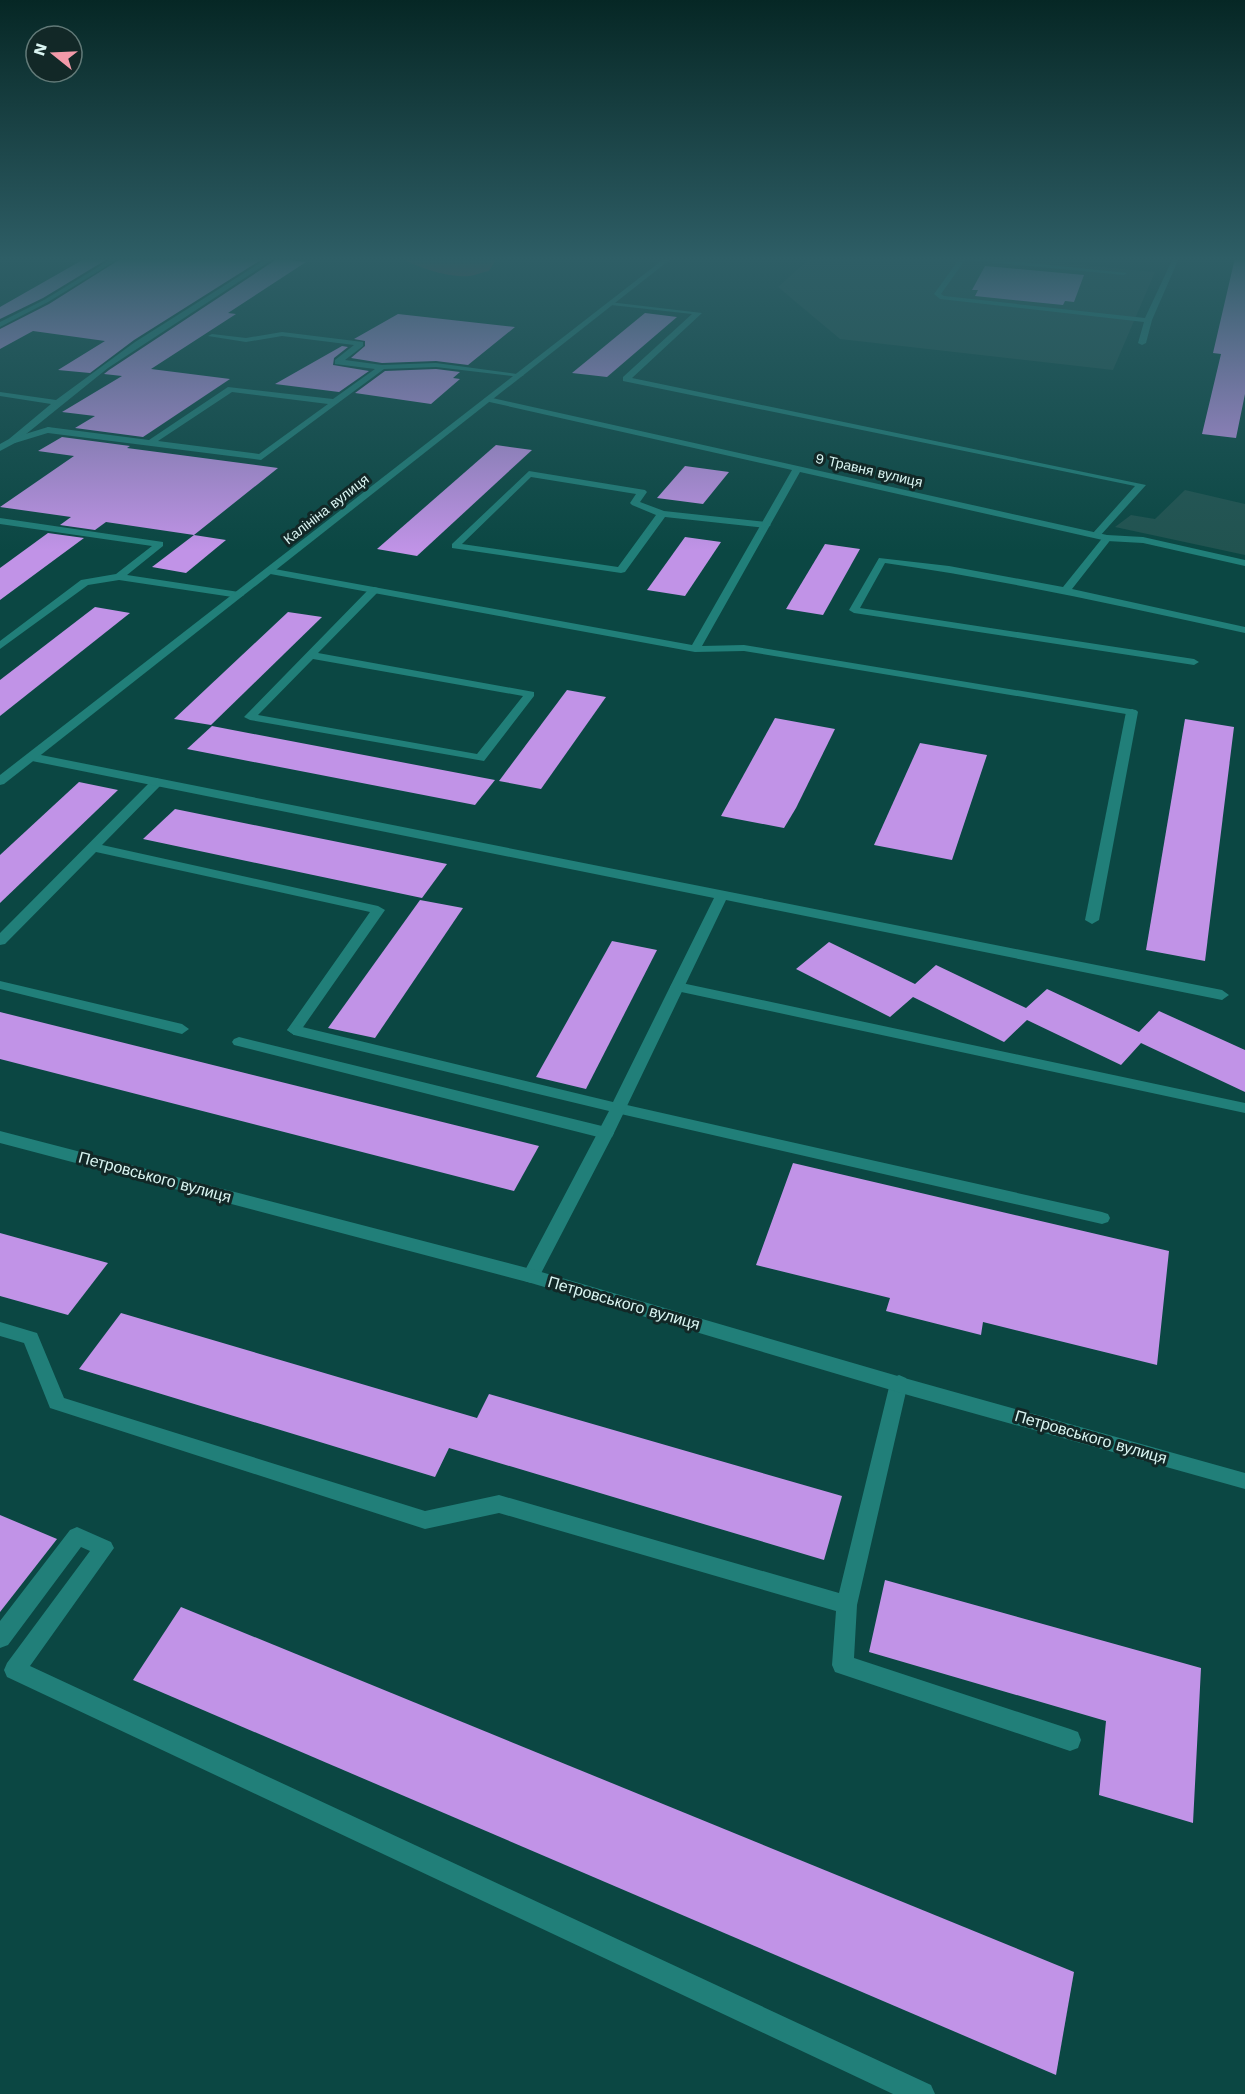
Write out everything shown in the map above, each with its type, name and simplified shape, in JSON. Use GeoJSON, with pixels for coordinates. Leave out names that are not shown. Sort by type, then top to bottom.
{"type":"FeatureCollection","features":[{"type":"Feature","properties":{"kind":"street"},"geometry":{"type":"LineString","coordinates":[[0,448],[12,441],[55,402],[121,356]]}},
{"type":"Feature","properties":{"kind":"street"},"geometry":{"type":"LineString","coordinates":[[346,356],[338,362],[382,367],[436,365],[520,375]]}},
{"type":"Feature","properties":{"kind":"street","name":"Калініна вулиця"},"geometry":{"type":"LineString","coordinates":[[0,781],[544,356]]}},
{"type":"Feature","properties":{"kind":"street"},"geometry":{"type":"LineString","coordinates":[[652,356],[627,379],[1141,485],[1096,535]]}},
{"type":"Feature","properties":{"kind":"street"},"geometry":{"type":"LineString","coordinates":[[12,441],[48,430],[261,457],[382,367]]}},
{"type":"Feature","properties":{"kind":"street"},"geometry":{"type":"LineString","coordinates":[[150,443],[231,389],[335,402]]}},
{"type":"Feature","properties":{"kind":"street"},"geometry":{"type":"LineString","coordinates":[[0,394],[55,402]]}},
{"type":"Feature","properties":{"kind":"street","name":"9 Травня вулиця"},"geometry":{"type":"LineString","coordinates":[[488,399],[1107,538],[1143,540],[1245,563]]}},
{"type":"Feature","properties":{"kind":"street"},"geometry":{"type":"LineString","coordinates":[[695,649],[798,468]]}},
{"type":"Feature","properties":{"kind":"street"},"geometry":{"type":"LineString","coordinates":[[662,514],[621,570],[454,546],[529,474],[642,492],[635,503],[662,514],[766,525]]}},
{"type":"Feature","properties":{"kind":"street"},"geometry":{"type":"LineString","coordinates":[[0,522],[160,544],[119,576]]}},
{"type":"Feature","properties":{"kind":"street"},"geometry":{"type":"LineString","coordinates":[[1066,591],[1107,538]]}},
{"type":"Feature","properties":{"kind":"street"},"geometry":{"type":"LineString","coordinates":[[1194,662],[854,610],[882,560],[949,569],[1066,591],[1245,630]]}},
{"type":"Feature","properties":{"kind":"street"},"geometry":{"type":"LineString","coordinates":[[269,571],[695,649],[744,648],[1132,712],[1092,920]]}},
{"type":"Feature","properties":{"kind":"street"},"geometry":{"type":"LineString","coordinates":[[0,646],[85,582],[119,576],[239,594]]}},
{"type":"Feature","properties":{"kind":"street"},"geometry":{"type":"LineString","coordinates":[[310,655],[530,694],[480,758],[250,717],[310,655],[374,590]]}},
{"type":"Feature","properties":{"kind":"street"},"geometry":{"type":"LineString","coordinates":[[31,757],[1222,995]]}},
{"type":"Feature","properties":{"kind":"street"},"geometry":{"type":"LineString","coordinates":[[0,941],[157,783]]}},
{"type":"Feature","properties":{"kind":"street"},"geometry":{"type":"LineString","coordinates":[[92,848],[378,910],[294,1030],[618,1108],[1102,1218]]}},
{"type":"Feature","properties":{"kind":"street"},"geometry":{"type":"LineString","coordinates":[[531,1276],[606,1133],[721,896]]}},
{"type":"Feature","properties":{"kind":"street"},"geometry":{"type":"LineString","coordinates":[[0,985],[182,1029]]}},
{"type":"Feature","properties":{"kind":"street"},"geometry":{"type":"LineString","coordinates":[[677,987],[1245,1108]]}},
{"type":"Feature","properties":{"kind":"street"},"geometry":{"type":"LineString","coordinates":[[239,1042],[606,1133]]}},
{"type":"Feature","properties":{"kind":"street","name":"Петровського вулиця"},"geometry":{"type":"LineString","coordinates":[[0,1137],[531,1276],[1245,1481]]}},
{"type":"Feature","properties":{"kind":"street"},"geometry":{"type":"LineString","coordinates":[[0,1329],[31,1338],[57,1403],[425,1520],[499,1504],[847,1605]]}},
{"type":"Feature","properties":{"kind":"street"},"geometry":{"type":"LineString","coordinates":[[898,1383],[847,1605],[843,1665],[1070,1740]]}},
{"type":"Feature","properties":{"kind":"street"},"geometry":{"type":"LineString","coordinates":[[0,1638],[76,1536],[104,1548],[15,1670],[922,2094]]}},
{"type":"Feature","properties":{"kind":"shaded area"},"geometry":{"type":"Polygon","coordinates":[[[987,356],[1119,356],[1113,370],[987,356]]]}},
{"type":"Feature","properties":{"kind":"shaded area"},"geometry":{"type":"Polygon","coordinates":[[[1185,490],[1245,504],[1245,555],[1115,527],[1131,515],[1155,519],[1185,490]]]}},
{"type":"Feature","properties":{"kind":"building"},"geometry":{"type":"Polygon","coordinates":[[[81,356],[113,356],[90,373],[58,370],[81,356]]]}},
{"type":"Feature","properties":{"kind":"building"},"geometry":{"type":"Polygon","coordinates":[[[131,356],[172,356],[151,369],[230,379],[143,437],[75,428],[95,416],[62,412],[122,376],[104,374],[131,356]]]}},
{"type":"Feature","properties":{"kind":"building"},"geometry":{"type":"Polygon","coordinates":[[[325,356],[337,356],[333,365],[369,371],[339,392],[275,384],[325,356]]]}},
{"type":"Feature","properties":{"kind":"building"},"geometry":{"type":"Polygon","coordinates":[[[354,356],[479,356],[468,365],[436,361],[382,363],[351,358],[354,356]]]}},
{"type":"Feature","properties":{"kind":"building"},"geometry":{"type":"Polygon","coordinates":[[[593,356],[632,356],[607,377],[572,373],[593,356]]]}},
{"type":"Feature","properties":{"kind":"building"},"geometry":{"type":"Polygon","coordinates":[[[1221,356],[1245,356],[1245,394],[1236,438],[1202,434],[1221,356]]]}},
{"type":"Feature","properties":{"kind":"building"},"geometry":{"type":"Polygon","coordinates":[[[436,369],[460,372],[453,378],[460,379],[431,404],[355,393],[385,371],[436,369]]]}},
{"type":"Feature","properties":{"kind":"building"},"geometry":{"type":"Polygon","coordinates":[[[62,437],[278,468],[194,535],[106,522],[95,530],[60,525],[71,517],[0,507],[74,456],[38,451],[62,437]]]}},
{"type":"Feature","properties":{"kind":"building"},"geometry":{"type":"Polygon","coordinates":[[[496,445],[532,450],[417,556],[377,549],[496,445]]]}},
{"type":"Feature","properties":{"kind":"building"},"geometry":{"type":"Polygon","coordinates":[[[685,466],[729,472],[703,504],[657,498],[685,466]]]}},
{"type":"Feature","properties":{"kind":"building"},"geometry":{"type":"Polygon","coordinates":[[[48,533],[84,538],[0,600],[0,568],[48,533]]]}},
{"type":"Feature","properties":{"kind":"building"},"geometry":{"type":"Polygon","coordinates":[[[194,535],[226,540],[186,573],[152,567],[194,535]]]}},
{"type":"Feature","properties":{"kind":"building"},"geometry":{"type":"Polygon","coordinates":[[[685,537],[721,542],[685,596],[647,590],[685,537]]]}},
{"type":"Feature","properties":{"kind":"building"},"geometry":{"type":"Polygon","coordinates":[[[825,544],[860,549],[823,615],[786,609],[825,544]]]}},
{"type":"Feature","properties":{"kind":"building"},"geometry":{"type":"Polygon","coordinates":[[[95,607],[130,613],[0,716],[0,680],[95,607]]]}},
{"type":"Feature","properties":{"kind":"building"},"geometry":{"type":"Polygon","coordinates":[[[288,612],[322,617],[211,725],[174,719],[288,612]]]}},
{"type":"Feature","properties":{"kind":"building"},"geometry":{"type":"Polygon","coordinates":[[[567,690],[606,697],[541,789],[499,781],[567,690]]]}},
{"type":"Feature","properties":{"kind":"building"},"geometry":{"type":"Polygon","coordinates":[[[775,718],[835,729],[796,808],[784,828],[721,816],[775,718]]]}},
{"type":"Feature","properties":{"kind":"building"},"geometry":{"type":"Polygon","coordinates":[[[1185,719],[1234,727],[1205,961],[1146,950],[1185,719]]]}},
{"type":"Feature","properties":{"kind":"building"},"geometry":{"type":"Polygon","coordinates":[[[212,726],[495,780],[475,805],[187,749],[212,726]]]}},
{"type":"Feature","properties":{"kind":"building"},"geometry":{"type":"Polygon","coordinates":[[[920,743],[987,755],[952,860],[874,845],[920,743]]]}},
{"type":"Feature","properties":{"kind":"building"},"geometry":{"type":"Polygon","coordinates":[[[79,782],[118,790],[0,903],[0,855],[79,782]]]}},
{"type":"Feature","properties":{"kind":"building"},"geometry":{"type":"Polygon","coordinates":[[[175,809],[447,864],[422,898],[143,839],[175,809]]]}},
{"type":"Feature","properties":{"kind":"building"},"geometry":{"type":"Polygon","coordinates":[[[420,900],[463,908],[375,1038],[328,1028],[420,900]]]}},
{"type":"Feature","properties":{"kind":"building"},"geometry":{"type":"Polygon","coordinates":[[[612,941],[657,950],[586,1089],[536,1077],[612,941]]]}},
{"type":"Feature","properties":{"kind":"building"},"geometry":{"type":"Polygon","coordinates":[[[829,942],[915,984],[936,965],[1026,1008],[1047,989],[1139,1032],[1159,1011],[1245,1050],[1245,1092],[1141,1043],[1121,1065],[1027,1020],[1004,1042],[913,997],[890,1017],[796,969],[829,942]]]}},
{"type":"Feature","properties":{"kind":"building"},"geometry":{"type":"Polygon","coordinates":[[[0,1012],[539,1146],[514,1191],[0,1059],[0,1012]]]}},
{"type":"Feature","properties":{"kind":"building"},"geometry":{"type":"Polygon","coordinates":[[[793,1163],[1169,1251],[1157,1365],[983,1322],[981,1335],[886,1311],[890,1298],[756,1265],[793,1163]]]}},
{"type":"Feature","properties":{"kind":"building"},"geometry":{"type":"Polygon","coordinates":[[[0,1233],[108,1263],[68,1315],[0,1296],[0,1233]]]}},
{"type":"Feature","properties":{"kind":"building"},"geometry":{"type":"Polygon","coordinates":[[[121,1313],[477,1418],[489,1394],[842,1496],[824,1560],[449,1448],[435,1477],[79,1369],[121,1313]]]}},
{"type":"Feature","properties":{"kind":"building"},"geometry":{"type":"Polygon","coordinates":[[[0,1515],[57,1539],[0,1612],[0,1515]]]}},
{"type":"Feature","properties":{"kind":"building"},"geometry":{"type":"Polygon","coordinates":[[[885,1580],[1201,1668],[1193,1823],[1099,1795],[1106,1721],[869,1652],[885,1580]]]}},
{"type":"Feature","properties":{"kind":"building"},"geometry":{"type":"Polygon","coordinates":[[[181,1607],[1074,1972],[1056,2075],[133,1680],[181,1607]]]}}]}
